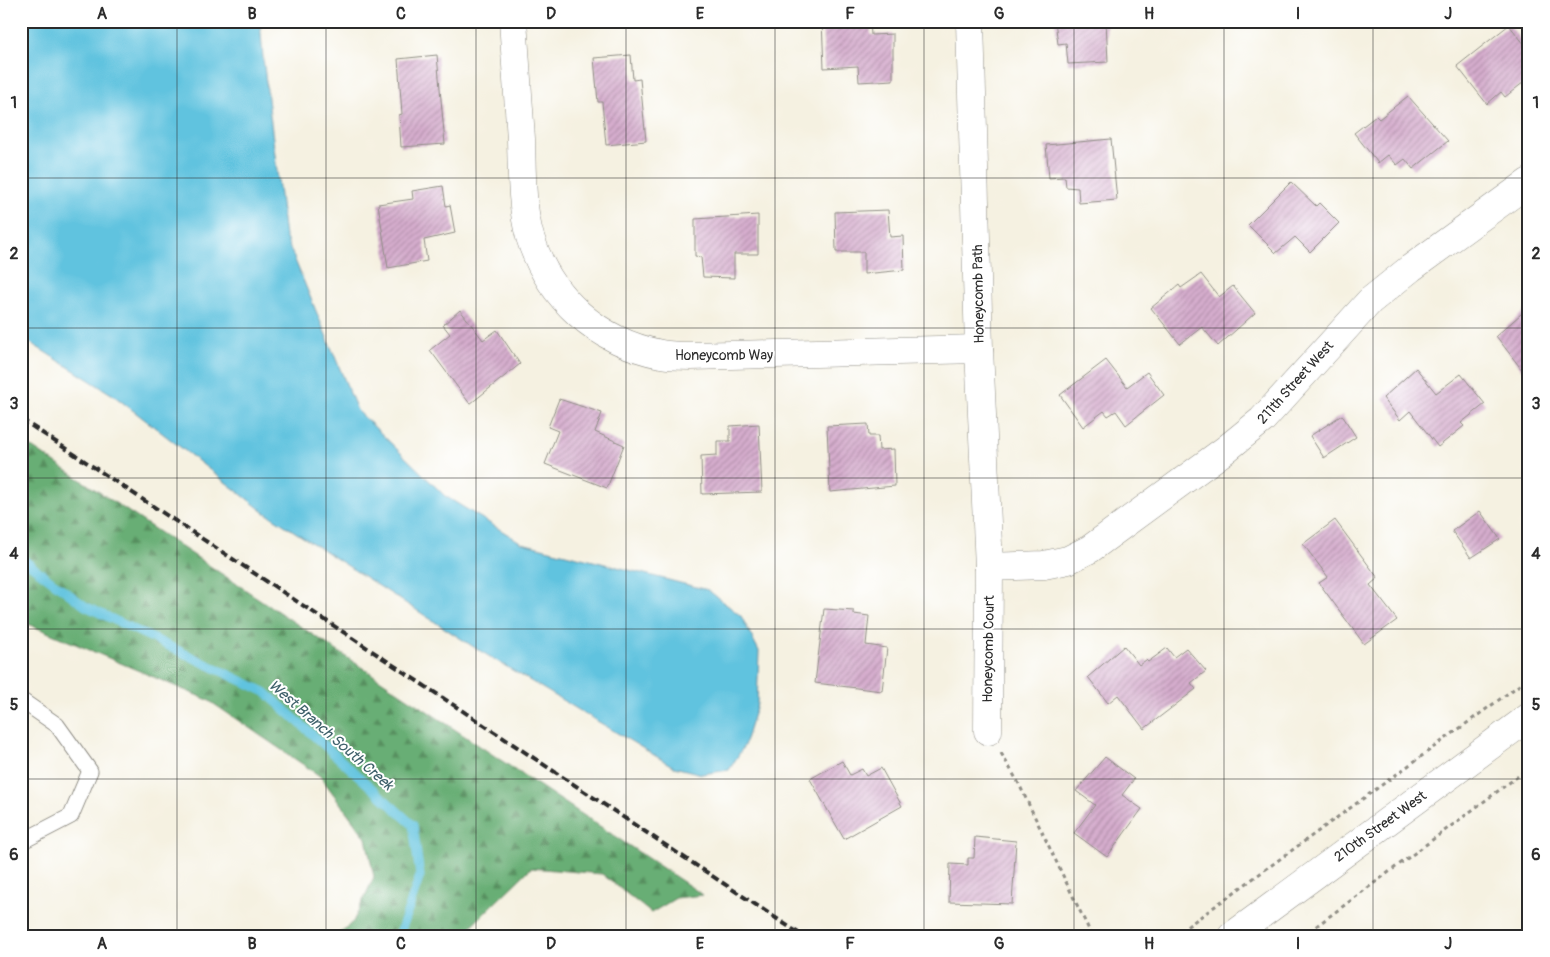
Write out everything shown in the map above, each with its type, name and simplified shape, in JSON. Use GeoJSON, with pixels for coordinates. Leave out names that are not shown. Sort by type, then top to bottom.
{"type":"FeatureCollection","features":[{"type":"Feature","properties":{"kind":"street","name":"Honeycomb Way"},"geometry":{"type":"LineString","coordinates":[[514,21],[524,203],[530,235],[541,265],[557,291],[578,314],[602,332],[630,345],[662,354],[691,356],[979,349]]}},
{"type":"Feature","properties":{"kind":"street","name":"Honeycomb Path"},"geometry":{"type":"LineString","coordinates":[[970,21],[979,349],[989,567]]}},
{"type":"Feature","properties":{"kind":"street","name":"211th Street West"},"geometry":{"type":"LineString","coordinates":[[989,567],[1044,565],[1068,560],[1090,549],[1226,450],[1262,420],[1370,301],[1411,268],[1529,182]]}},
{"type":"Feature","properties":{"kind":"street","name":"Honeycomb Court"},"geometry":{"type":"LineString","coordinates":[[988,731],[989,567]]}},
{"type":"Feature","properties":{"kind":"street","name":"210th Street West"},"geometry":{"type":"LineString","coordinates":[[1232,936],[1529,717]]}},
{"type":"Feature","properties":{"kind":"lane"},"geometry":{"type":"LineString","coordinates":[[21,700],[57,725],[90,771],[71,816],[21,842]]}},
{"type":"Feature","properties":{"kind":"path"},"geometry":{"type":"LineString","coordinates":[[1174,936],[1529,678]]}},
{"type":"Feature","properties":{"kind":"path"},"geometry":{"type":"LineString","coordinates":[[988,731],[1018,782],[1092,936]]}},
{"type":"Feature","properties":{"kind":"path"},"geometry":{"type":"LineString","coordinates":[[1303,936],[1529,768]]}},
{"type":"Feature","properties":{"kind":"green space"},"geometry":{"type":"Polygon","coordinates":[[[21,440],[703,895],[676,898],[651,913],[602,874],[531,868],[461,936],[336,936],[353,922],[374,877],[366,838],[320,776],[208,700],[21,621],[21,440]]]}},
{"type":"Feature","properties":{"kind":"water"},"geometry":{"type":"Polygon","coordinates":[[[21,21],[260,21],[285,236],[357,410],[445,496],[522,543],[708,590],[741,616],[759,651],[757,704],[744,746],[729,770],[702,774],[674,767],[477,649],[264,512],[113,395],[21,337],[21,21]]]}},
{"type":"Feature","properties":{"kind":"building"},"geometry":{"type":"Polygon","coordinates":[[[822,21],[870,21],[871,35],[893,34],[893,80],[859,82],[858,66],[824,68],[822,21]]]}},
{"type":"Feature","properties":{"kind":"building"},"geometry":{"type":"Polygon","coordinates":[[[1055,21],[1106,21],[1108,62],[1068,64],[1066,43],[1058,44],[1055,21]]]}},
{"type":"Feature","properties":{"kind":"building"},"geometry":{"type":"Polygon","coordinates":[[[1509,25],[1529,50],[1529,78],[1505,97],[1501,92],[1487,104],[1457,66],[1509,25]]]}},
{"type":"Feature","properties":{"kind":"building"},"geometry":{"type":"Polygon","coordinates":[[[437,55],[445,144],[401,147],[399,115],[402,114],[398,59],[437,55]]]}},
{"type":"Feature","properties":{"kind":"building"},"geometry":{"type":"Polygon","coordinates":[[[631,55],[633,80],[640,79],[646,141],[606,145],[602,102],[598,102],[594,58],[631,55]]]}},
{"type":"Feature","properties":{"kind":"building"},"geometry":{"type":"Polygon","coordinates":[[[1408,96],[1448,141],[1413,169],[1405,159],[1397,165],[1388,155],[1378,163],[1354,133],[1376,116],[1379,119],[1408,96]]]}},
{"type":"Feature","properties":{"kind":"building"},"geometry":{"type":"Polygon","coordinates":[[[1111,139],[1117,200],[1079,203],[1078,188],[1066,187],[1065,177],[1049,178],[1046,145],[1111,139]]]}},
{"type":"Feature","properties":{"kind":"building"},"geometry":{"type":"Polygon","coordinates":[[[1291,182],[1316,206],[1319,203],[1339,223],[1310,252],[1295,237],[1276,253],[1248,225],[1291,182]]]}},
{"type":"Feature","properties":{"kind":"building"},"geometry":{"type":"Polygon","coordinates":[[[443,186],[446,206],[450,205],[455,233],[424,240],[427,261],[388,268],[378,204],[413,199],[412,191],[443,186]]]}},
{"type":"Feature","properties":{"kind":"building"},"geometry":{"type":"Polygon","coordinates":[[[888,210],[890,237],[903,236],[904,270],[864,274],[864,252],[836,252],[835,212],[888,210]]]}},
{"type":"Feature","properties":{"kind":"building"},"geometry":{"type":"Polygon","coordinates":[[[758,215],[758,254],[734,254],[734,278],[703,277],[701,257],[695,256],[695,219],[758,215]]]}},
{"type":"Feature","properties":{"kind":"building"},"geometry":{"type":"Polygon","coordinates":[[[1201,274],[1219,297],[1233,286],[1255,313],[1218,346],[1202,327],[1180,344],[1151,308],[1179,285],[1181,288],[1201,274]]]}},
{"type":"Feature","properties":{"kind":"building"},"geometry":{"type":"Polygon","coordinates":[[[1529,307],[1529,379],[1496,336],[1529,307]]]}},
{"type":"Feature","properties":{"kind":"building"},"geometry":{"type":"Polygon","coordinates":[[[460,310],[483,340],[497,330],[520,364],[470,404],[430,350],[450,334],[443,325],[460,310]]]}},
{"type":"Feature","properties":{"kind":"building"},"geometry":{"type":"Polygon","coordinates":[[[1106,360],[1127,387],[1147,372],[1164,395],[1126,425],[1116,411],[1108,416],[1104,411],[1083,427],[1060,395],[1106,360]]]}},
{"type":"Feature","properties":{"kind":"building"},"geometry":{"type":"Polygon","coordinates":[[[1416,368],[1436,393],[1461,374],[1485,404],[1461,423],[1464,426],[1438,447],[1410,411],[1400,420],[1383,398],[1416,368]]]}},
{"type":"Feature","properties":{"kind":"building"},"geometry":{"type":"Polygon","coordinates":[[[559,399],[602,413],[595,432],[624,445],[607,488],[545,464],[558,431],[548,427],[559,399]]]}},
{"type":"Feature","properties":{"kind":"building"},"geometry":{"type":"Polygon","coordinates":[[[1342,415],[1356,437],[1324,458],[1310,436],[1342,415]]]}},
{"type":"Feature","properties":{"kind":"building"},"geometry":{"type":"Polygon","coordinates":[[[759,424],[762,492],[702,494],[701,456],[717,455],[717,441],[730,441],[730,426],[759,424]]]}},
{"type":"Feature","properties":{"kind":"building"},"geometry":{"type":"Polygon","coordinates":[[[868,424],[869,436],[878,436],[879,450],[894,449],[895,486],[830,492],[827,426],[868,424]]]}},
{"type":"Feature","properties":{"kind":"building"},"geometry":{"type":"Polygon","coordinates":[[[1480,511],[1500,539],[1471,558],[1452,531],[1480,511]]]}},
{"type":"Feature","properties":{"kind":"building"},"geometry":{"type":"Polygon","coordinates":[[[1335,520],[1378,578],[1370,585],[1397,620],[1364,644],[1319,583],[1328,577],[1303,544],[1335,520]]]}},
{"type":"Feature","properties":{"kind":"building"},"geometry":{"type":"Polygon","coordinates":[[[824,609],[854,611],[854,614],[869,616],[866,645],[887,648],[882,691],[815,683],[824,609]]]}},
{"type":"Feature","properties":{"kind":"building"},"geometry":{"type":"Polygon","coordinates":[[[1124,646],[1139,665],[1146,660],[1148,662],[1167,648],[1174,657],[1186,648],[1206,671],[1191,683],[1196,689],[1144,729],[1118,695],[1108,703],[1088,677],[1124,646]]]}},
{"type":"Feature","properties":{"kind":"building"},"geometry":{"type":"Polygon","coordinates":[[[1105,757],[1134,779],[1122,795],[1142,809],[1107,857],[1074,833],[1095,805],[1076,791],[1105,757]]]}},
{"type":"Feature","properties":{"kind":"building"},"geometry":{"type":"Polygon","coordinates":[[[842,761],[850,775],[862,769],[866,776],[881,768],[902,806],[844,839],[810,779],[842,761]]]}},
{"type":"Feature","properties":{"kind":"building"},"geometry":{"type":"Polygon","coordinates":[[[975,837],[1016,841],[1012,904],[949,902],[950,864],[968,865],[968,858],[974,858],[975,837]]]}},
{"type":"Feature","properties":{"kind":"waterway","name":"West Branch South Creek"},"geometry":{"type":"LineString","coordinates":[[21,558],[85,606],[265,692],[413,825],[420,876],[399,936]]}},
{"type":"Feature","properties":{"kind":"railway"},"geometry":{"type":"LineString","coordinates":[[21,419],[803,936]]}}]}
